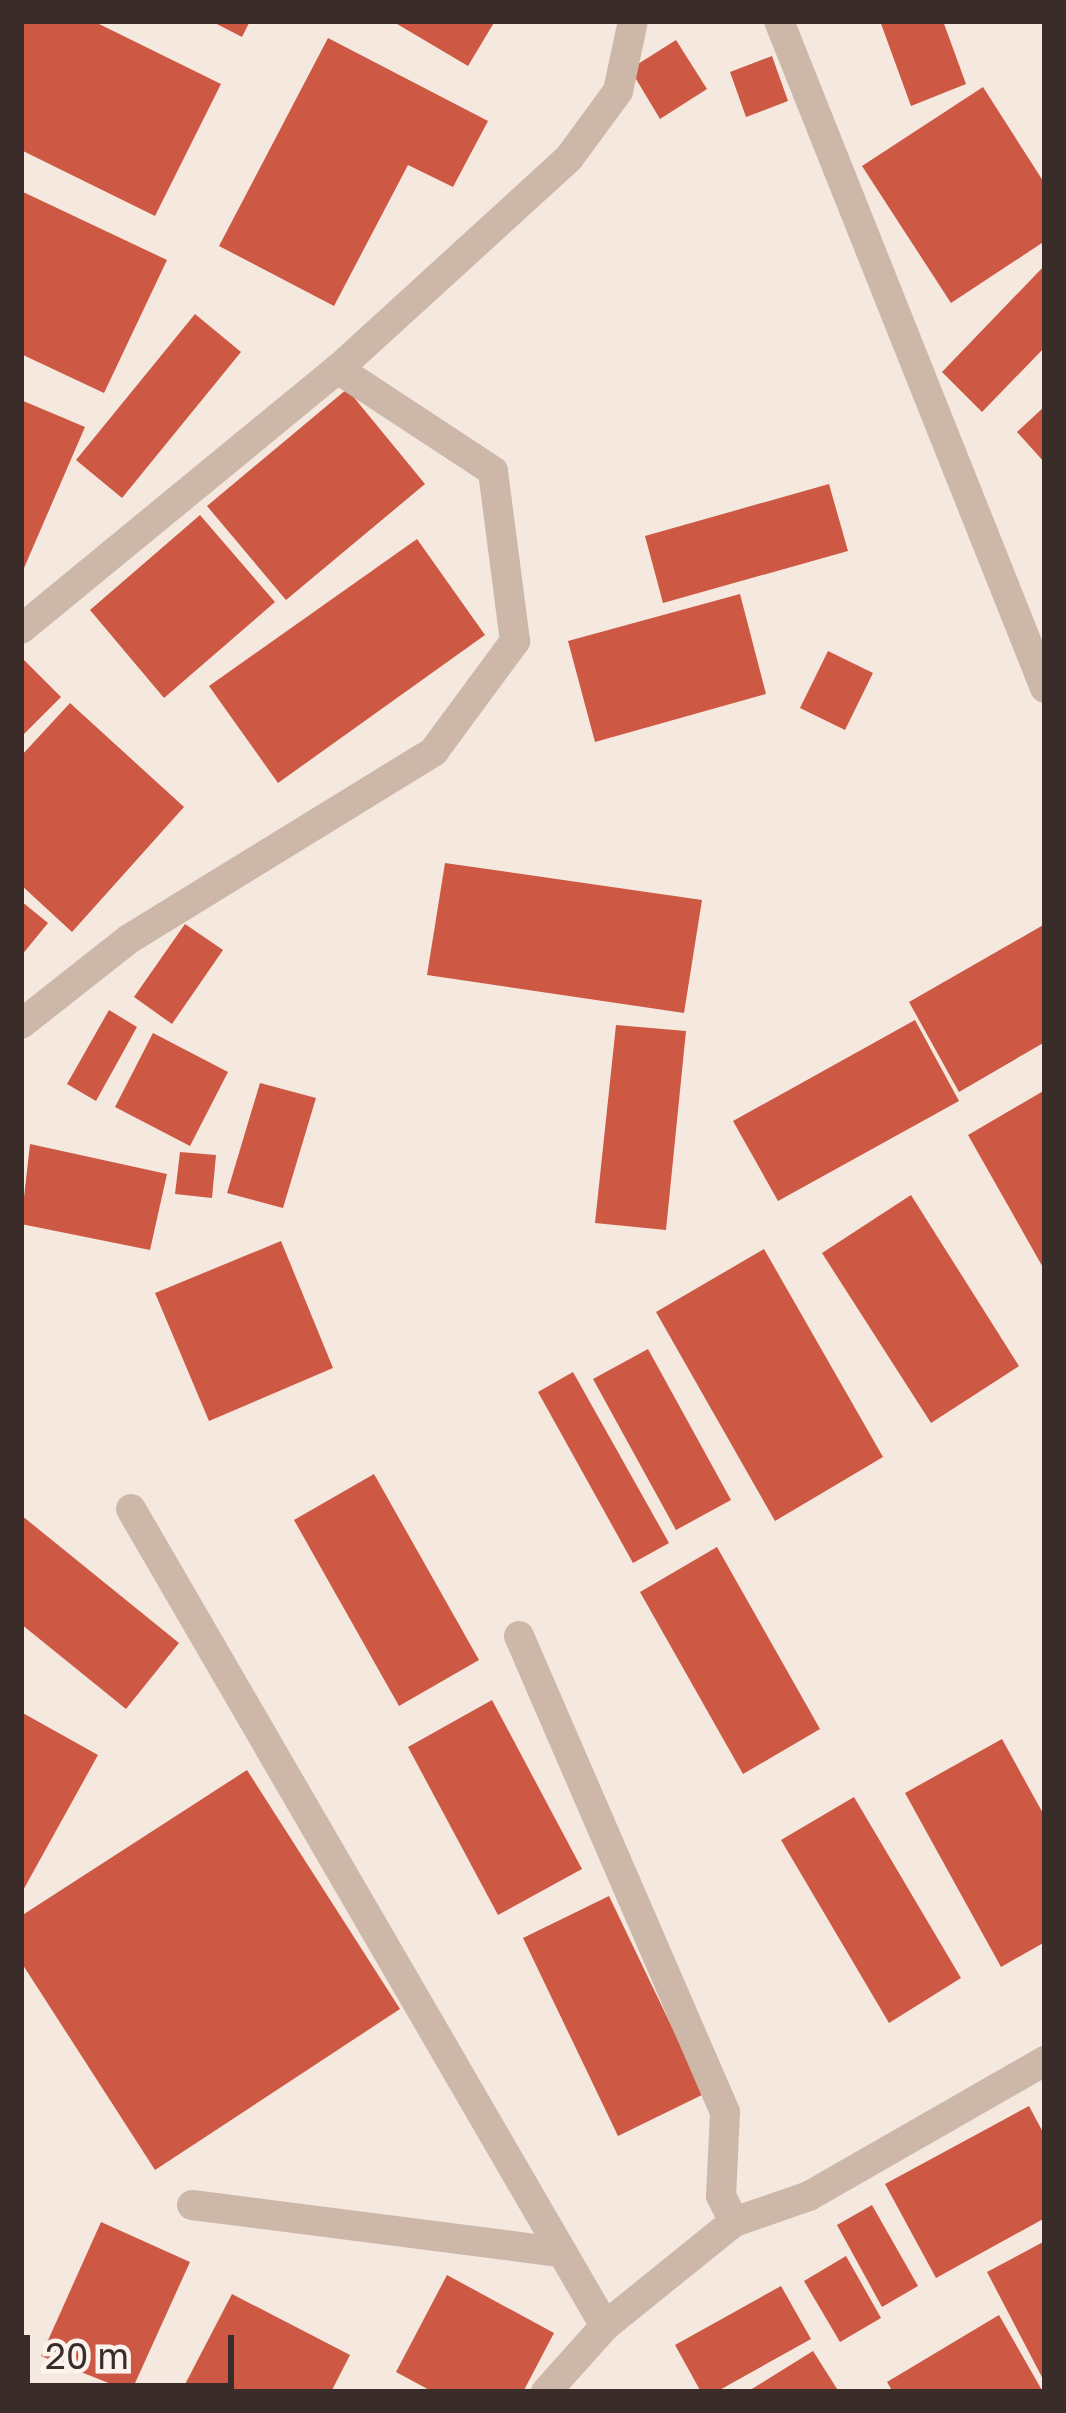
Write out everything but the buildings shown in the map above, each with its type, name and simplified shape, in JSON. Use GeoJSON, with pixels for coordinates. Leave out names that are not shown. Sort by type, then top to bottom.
{"type":"FeatureCollection","features":[{"type":"Feature","properties":{"kind":"street"},"geometry":{"type":"LineString","coordinates":[[21,629],[338,370],[569,158],[618,91],[633,21]]}},
{"type":"Feature","properties":{"kind":"street"},"geometry":{"type":"LineString","coordinates":[[779,21],[1045,688]]}},
{"type":"Feature","properties":{"kind":"street"},"geometry":{"type":"LineString","coordinates":[[21,1024],[128,939],[434,751],[514,641],[493,471],[338,370]]}},
{"type":"Feature","properties":{"kind":"street"},"geometry":{"type":"LineString","coordinates":[[131,1509],[605,2326]]}},
{"type":"Feature","properties":{"kind":"street"},"geometry":{"type":"LineString","coordinates":[[519,1636],[724,2112],[721,2197],[734,2222]]}},
{"type":"Feature","properties":{"kind":"street"},"geometry":{"type":"LineString","coordinates":[[546,2392],[605,2326],[734,2222],[809,2196],[1045,2061]]}},
{"type":"Feature","properties":{"kind":"street"},"geometry":{"type":"LineString","coordinates":[[192,2205],[561,2252]]}}]}
